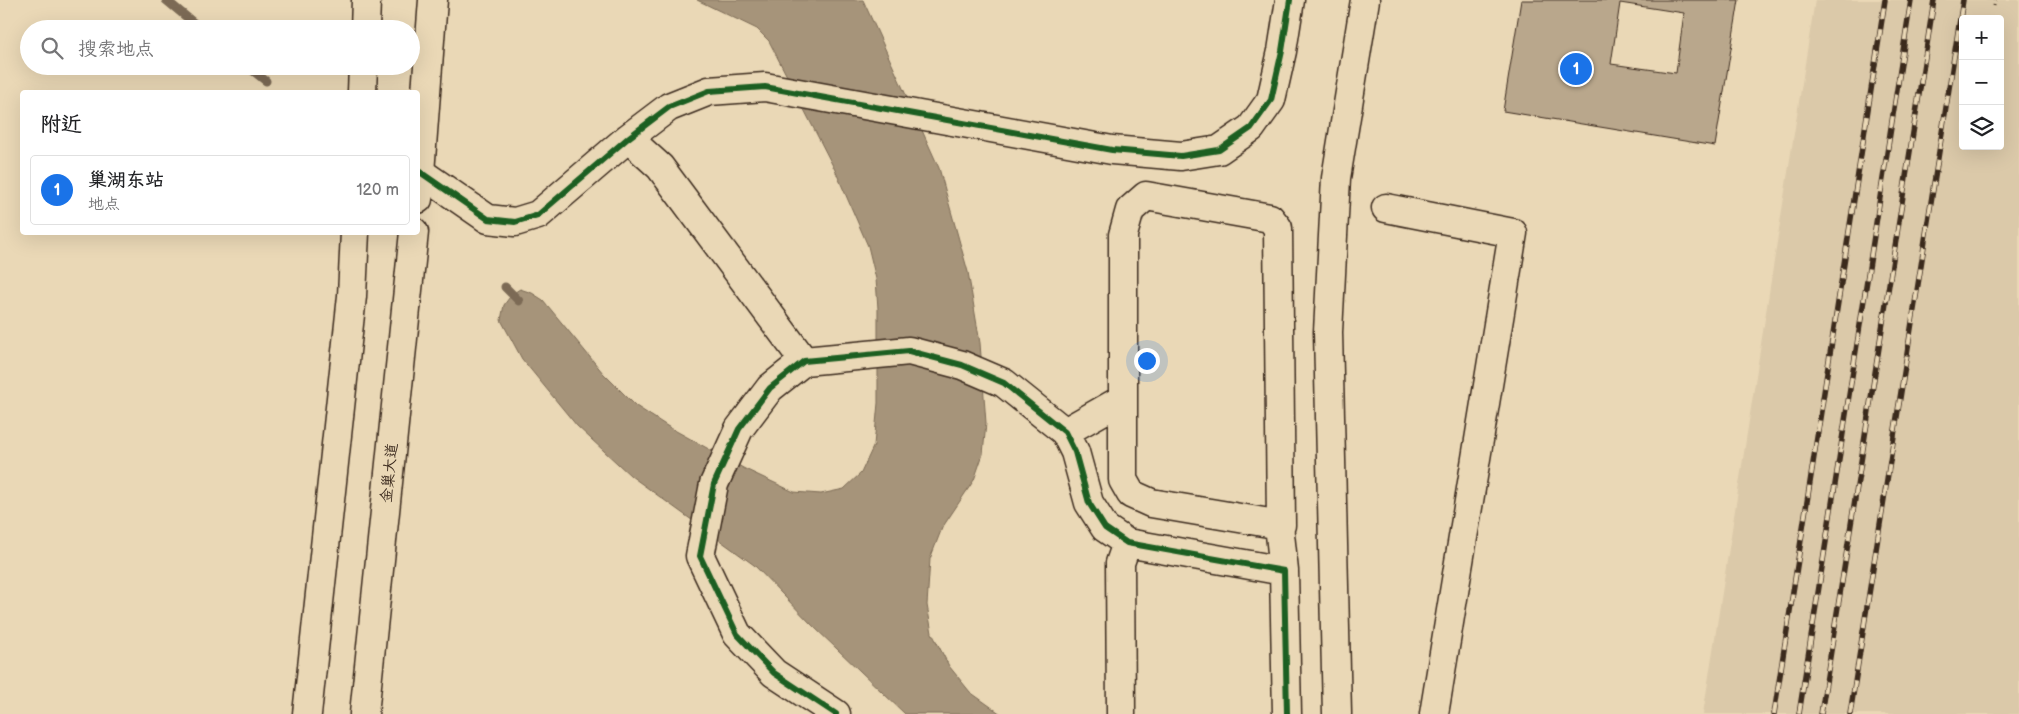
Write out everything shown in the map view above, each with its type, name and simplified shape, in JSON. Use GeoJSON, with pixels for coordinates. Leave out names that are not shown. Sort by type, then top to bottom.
{"type":"FeatureCollection","features":[{"type":"Feature","properties":{"kind":"street"},"geometry":{"type":"LineString","coordinates":[[365,20],[366,0]]}},
{"type":"Feature","properties":{"kind":"street"},"geometry":{"type":"LineString","coordinates":[[433,0],[420,172],[488,219],[515,222],[538,215],[628,138],[669,107],[709,91],[765,87],[1112,150],[1181,156],[1219,150],[1251,128],[1271,100],[1282,51],[1290,0]]}},
{"type":"Feature","properties":{"kind":"street"},"geometry":{"type":"LineString","coordinates":[[1337,714],[1328,332],[1336,178],[1365,0]]}},
{"type":"Feature","properties":{"kind":"street"},"geometry":{"type":"LineString","coordinates":[[362,90],[363,75]]}},
{"type":"Feature","properties":{"kind":"street"},"geometry":{"type":"LineString","coordinates":[[628,138],[660,167],[804,361]]}},
{"type":"Feature","properties":{"kind":"street"},"geometry":{"type":"LineString","coordinates":[[1279,525],[1151,503],[1131,494],[1123,480],[1123,235],[1130,210],[1146,196],[1270,218],[1278,228],[1281,526],[1279,525],[1284,571],[1287,714]]}},
{"type":"Feature","properties":{"kind":"street"},"geometry":{"type":"LineString","coordinates":[[1386,208],[1513,233],[1434,714]]}},
{"type":"Feature","properties":{"kind":"street"},"geometry":{"type":"LineString","coordinates":[[307,714],[352,296],[355,235]]}},
{"type":"Feature","properties":{"kind":"street","name":"金巢大道"},"geometry":{"type":"LineString","coordinates":[[364,714],[414,235]]}},
{"type":"Feature","properties":{"kind":"street"},"geometry":{"type":"LineString","coordinates":[[836,714],[774,673],[737,634],[700,556],[714,484],[739,429],[770,388],[804,361],[860,354],[909,351],[962,365],[1004,383],[1065,432],[1075,452],[1089,503],[1105,528],[1127,543],[1284,571]]}},
{"type":"Feature","properties":{"kind":"street"},"geometry":{"type":"LineString","coordinates":[[1065,432],[1123,399]]}},
{"type":"Feature","properties":{"kind":"street"},"geometry":{"type":"LineString","coordinates":[[1121,714],[1120,563],[1127,543]]}},
{"type":"Feature","properties":{"kind":"path"},"geometry":{"type":"LineString","coordinates":[[1994,6],[1995,0]]}},
{"type":"Feature","properties":{"kind":"shaded area"},"geometry":{"type":"Polygon","coordinates":[[[697,0],[863,0],[939,168],[968,272],[980,343],[986,423],[983,454],[974,480],[942,528],[930,559],[927,605],[932,633],[949,666],[970,692],[1001,714],[905,714],[814,627],[754,565],[631,476],[577,426],[522,359],[501,320],[504,305],[512,294],[520,289],[532,293],[543,300],[603,373],[636,406],[667,426],[745,469],[794,492],[821,494],[844,489],[861,473],[874,445],[878,403],[878,309],[876,279],[868,246],[835,170],[769,41],[757,29],[697,0]]]}},
{"type":"Feature","properties":{"kind":"shaded area"},"geometry":{"type":"Polygon","coordinates":[[[1815,0],[2019,0],[2019,714],[1703,714],[1815,0]]]}},
{"type":"Feature","properties":{"kind":"building"},"geometry":{"type":"Polygon","coordinates":[[[1521,0],[1739,0],[1715,146],[1503,111],[1521,0]],[[1620,3],[1611,64],[1676,73],[1684,13],[1620,3]]]}},
{"type":"Feature","properties":{"kind":"waterway"},"geometry":{"type":"LineString","coordinates":[[166,0],[190,20]]}},
{"type":"Feature","properties":{"kind":"waterway"},"geometry":{"type":"LineString","coordinates":[[258,75],[266,81]]}},
{"type":"Feature","properties":{"kind":"waterway"},"geometry":{"type":"LineString","coordinates":[[505,287],[519,301]]}},
{"type":"Feature","properties":{"kind":"railway"},"geometry":{"type":"LineString","coordinates":[[1774,714],[1885,0]]}},
{"type":"Feature","properties":{"kind":"railway"},"geometry":{"type":"LineString","coordinates":[[1799,714],[1911,0]]}},
{"type":"Feature","properties":{"kind":"railway"},"geometry":{"type":"LineString","coordinates":[[1821,714],[1934,0]]}},
{"type":"Feature","properties":{"kind":"railway"},"geometry":{"type":"LineString","coordinates":[[1850,714],[1963,0]]}},
{"type":"Feature","properties":{"kind":"cycle path"},"geometry":{"type":"LineString","coordinates":[[420,172],[488,219],[515,222],[538,215],[628,138],[669,107],[709,91],[765,87],[1112,150],[1181,156],[1219,150],[1251,128],[1271,100],[1282,51],[1290,0]]}},
{"type":"Feature","properties":{"kind":"cycle path"},"geometry":{"type":"LineString","coordinates":[[836,714],[774,673],[737,634],[700,556],[714,484],[739,429],[770,388],[804,361],[909,351],[962,365],[1004,383],[1065,432],[1075,452],[1089,503],[1105,528],[1127,543],[1284,571],[1287,714]]}},
{"type":"Feature","properties":{"kind":"place","name":"巢湖东站"},"geometry":{"type":"Point","coordinates":[1576,69]}}]}
